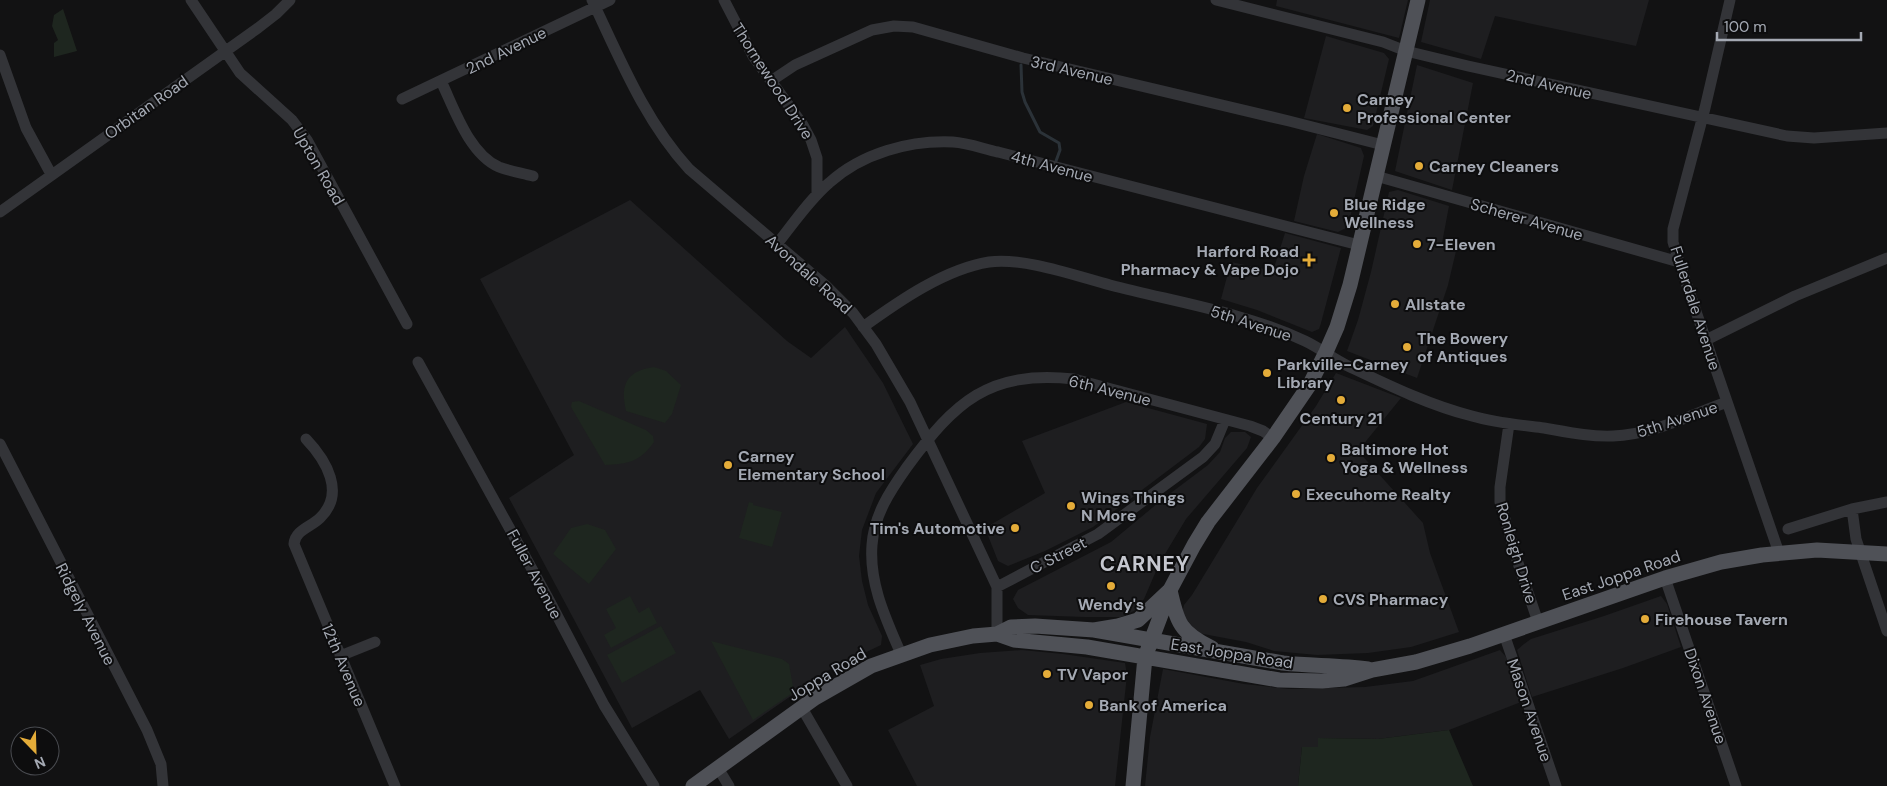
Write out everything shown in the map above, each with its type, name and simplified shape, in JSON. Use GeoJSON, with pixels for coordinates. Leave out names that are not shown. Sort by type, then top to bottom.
{"type":"FeatureCollection","features":[{"type":"Feature","properties":{"kind":"main road"},"geometry":{"type":"LineString","coordinates":[[1133,786],[1145,657],[1149,641],[1170,590],[1194,544],[1208,522],[1273,438],[1310,384],[1326,352],[1343,307],[1418,0]]}},
{"type":"Feature","properties":{"kind":"main road","name":"East Joppa Road"},"geometry":{"type":"LineString","coordinates":[[1145,657],[1279,680],[1344,680],[1372,670],[1416,662],[1504,634],[1698,567],[1741,558],[1817,550],[1887,554]]}},
{"type":"Feature","properties":{"kind":"main road"},"geometry":{"type":"LineString","coordinates":[[1094,630],[1138,620],[1170,590]]}},
{"type":"Feature","properties":{"kind":"main road"},"geometry":{"type":"LineString","coordinates":[[1170,590],[1175,613],[1184,630],[1204,644],[1226,654]]}},
{"type":"Feature","properties":{"kind":"main road","name":"Joppa Road"},"geometry":{"type":"LineString","coordinates":[[693,786],[847,678],[901,654],[951,640],[997,634],[1011,627],[1035,626],[1094,630],[1149,641]]}},
{"type":"Feature","properties":{"kind":"main road","name":"Joppa Road"},"geometry":{"type":"LineString","coordinates":[[997,634],[1014,640],[1087,647],[1145,657]]}},
{"type":"Feature","properties":{"kind":"main road","name":"East Joppa Road"},"geometry":{"type":"LineString","coordinates":[[1149,641],[1283,663],[1308,666],[1344,666],[1372,670]]}},
{"type":"Feature","properties":{"kind":"street","name":"Upton Road"},"geometry":{"type":"LineString","coordinates":[[191,0],[240,73],[292,120],[306,140],[407,324]]}},
{"type":"Feature","properties":{"kind":"street","name":"Orbitan Road"},"geometry":{"type":"LineString","coordinates":[[0,212],[276,14],[290,0]]}},
{"type":"Feature","properties":{"kind":"street","name":"2nd Avenue"},"geometry":{"type":"LineString","coordinates":[[402,99],[594,3],[610,0]]}},
{"type":"Feature","properties":{"kind":"street","name":"Thornewood Drive"},"geometry":{"type":"LineString","coordinates":[[724,0],[742,37],[803,125],[811,140],[816,158],[818,194]]}},
{"type":"Feature","properties":{"kind":"street","name":"2nd Avenue"},"geometry":{"type":"LineString","coordinates":[[1219,0],[1383,42],[1406,51],[1788,136],[1814,138],[1887,133]]}},
{"type":"Feature","properties":{"kind":"street","name":"Fullerdale Avenue"},"geometry":{"type":"LineString","coordinates":[[1730,0],[1674,229],[1674,242],[1679,262],[1780,553]]}},
{"type":"Feature","properties":{"kind":"street","name":"Avondale Road"},"geometry":{"type":"LineString","coordinates":[[594,3],[642,104],[662,137],[689,169],[830,291],[864,327],[900,382],[997,587],[997,634]]}},
{"type":"Feature","properties":{"kind":"street","name":"3rd Avenue"},"geometry":{"type":"LineString","coordinates":[[771,81],[795,65],[872,30],[894,26],[913,27],[1023,58],[1383,145]]}},
{"type":"Feature","properties":{"kind":"street"},"geometry":{"type":"LineString","coordinates":[[0,54],[26,128],[51,174]]}},
{"type":"Feature","properties":{"kind":"street"},"geometry":{"type":"LineString","coordinates":[[441,81],[476,150],[485,159],[499,167],[533,176]]}},
{"type":"Feature","properties":{"kind":"street","name":"4th Avenue"},"geometry":{"type":"LineString","coordinates":[[777,244],[829,182],[846,170],[867,158],[911,144],[955,142],[1359,245]]}},
{"type":"Feature","properties":{"kind":"street","name":"Scherer Avenue"},"geometry":{"type":"LineString","coordinates":[[1376,176],[1679,262]]}},
{"type":"Feature","properties":{"kind":"street"},"geometry":{"type":"LineString","coordinates":[[1706,340],[1795,296],[1887,258]]}},
{"type":"Feature","properties":{"kind":"street","name":"5th Avenue"},"geometry":{"type":"LineString","coordinates":[[864,327],[910,295],[958,271],[992,261],[1009,262],[1048,269],[1246,318],[1305,341],[1345,364],[1413,396],[1472,416],[1509,424],[1595,436],[1614,436],[1643,432],[1727,402]]}},
{"type":"Feature","properties":{"kind":"street","name":"Fuller Avenue"},"geometry":{"type":"LineString","coordinates":[[418,362],[550,602],[604,705],[654,786]]}},
{"type":"Feature","properties":{"kind":"street","name":"6th Avenue"},"geometry":{"type":"LineString","coordinates":[[901,654],[874,586],[872,568],[873,536],[883,503],[928,439],[948,416],[970,398],[1005,383],[1053,376],[1074,379],[1225,420],[1263,431],[1273,438]]}},
{"type":"Feature","properties":{"kind":"street","name":"C Street"},"geometry":{"type":"LineString","coordinates":[[997,587],[1085,542],[1115,523],[1203,457],[1217,439],[1225,420]]}},
{"type":"Feature","properties":{"kind":"street","name":"Ronleigh Drive"},"geometry":{"type":"LineString","coordinates":[[1509,424],[1500,487],[1500,502],[1538,622]]}},
{"type":"Feature","properties":{"kind":"street","name":"12th Avenue"},"geometry":{"type":"LineString","coordinates":[[306,439],[328,469],[332,483],[332,492],[330,503],[325,512],[312,525],[295,536],[294,544],[395,786]]}},
{"type":"Feature","properties":{"kind":"street","name":"Ridgely Avenue"},"geometry":{"type":"LineString","coordinates":[[0,444],[147,730],[161,764],[163,786]]}},
{"type":"Feature","properties":{"kind":"street"},"geometry":{"type":"LineString","coordinates":[[1788,529],[1852,509],[1887,502]]}},
{"type":"Feature","properties":{"kind":"street"},"geometry":{"type":"LineString","coordinates":[[1852,509],[1854,531],[1887,631]]}},
{"type":"Feature","properties":{"kind":"street","name":"Dixon Avenue"},"geometry":{"type":"LineString","coordinates":[[1665,578],[1736,786]]}},
{"type":"Feature","properties":{"kind":"street","name":"Mason Avenue"},"geometry":{"type":"LineString","coordinates":[[1504,634],[1556,786]]}},
{"type":"Feature","properties":{"kind":"street"},"geometry":{"type":"LineString","coordinates":[[340,656],[375,642]]}},
{"type":"Feature","properties":{"kind":"street"},"geometry":{"type":"LineString","coordinates":[[802,708],[848,786]]}},
{"type":"Feature","properties":{"kind":"street"},"geometry":{"type":"LineString","coordinates":[[718,768],[729,786]]}},
{"type":"Feature","properties":{"kind":"shaded area"},"geometry":{"type":"Polygon","coordinates":[[[1277,0],[1408,0],[1399,38],[1276,6],[1277,0]]]}},
{"type":"Feature","properties":{"kind":"shaded area"},"geometry":{"type":"Polygon","coordinates":[[[1430,0],[1649,0],[1636,46],[1495,16],[1481,59],[1421,42],[1430,0]]]}},
{"type":"Feature","properties":{"kind":"shaded area"},"geometry":{"type":"Polygon","coordinates":[[[63,9],[77,51],[54,57],[54,43],[58,40],[52,26],[54,15],[63,9]]]}},
{"type":"Feature","properties":{"kind":"shaded area"},"geometry":{"type":"Polygon","coordinates":[[[1326,36],[1384,53],[1389,59],[1373,126],[1367,130],[1304,118],[1326,36]]]}},
{"type":"Feature","properties":{"kind":"shaded area"},"geometry":{"type":"Polygon","coordinates":[[[1417,65],[1473,83],[1452,190],[1395,171],[1417,65]]]}},
{"type":"Feature","properties":{"kind":"shaded area"},"geometry":{"type":"Polygon","coordinates":[[[1317,134],[1361,148],[1364,156],[1348,227],[1338,232],[1294,221],[1304,176],[1317,134]]]}},
{"type":"Feature","properties":{"kind":"shaded area"},"geometry":{"type":"Polygon","coordinates":[[[1398,190],[1449,206],[1442,243],[1457,247],[1448,285],[1417,378],[1347,351],[1358,320],[1371,272],[1389,192],[1398,190]]]}},
{"type":"Feature","properties":{"kind":"shaded area","name":"Carney Elementary School"},"geometry":{"type":"Polygon","coordinates":[[[630,200],[787,341],[811,358],[845,327],[883,383],[913,444],[876,493],[862,530],[859,556],[862,581],[868,605],[882,636],[881,645],[827,671],[729,739],[700,690],[632,728],[509,498],[574,455],[480,279],[630,200]]]}},
{"type":"Feature","properties":{"kind":"shaded area"},"geometry":{"type":"Polygon","coordinates":[[[1285,233],[1341,248],[1319,329],[1312,332],[1257,310],[1221,299],[1231,262],[1273,271],[1285,233]]]}},
{"type":"Feature","properties":{"kind":"shaded area"},"geometry":{"type":"Polygon","coordinates":[[[654,367],[666,371],[681,385],[672,414],[665,423],[626,411],[624,402],[625,387],[631,376],[637,372],[654,367]]]}},
{"type":"Feature","properties":{"kind":"shaded area"},"geometry":{"type":"Polygon","coordinates":[[[1336,373],[1401,398],[1358,451],[1423,523],[1430,553],[1459,632],[1411,647],[1368,653],[1317,655],[1274,651],[1246,642],[1198,633],[1182,614],[1184,605],[1257,488],[1316,406],[1336,373]]]}},
{"type":"Feature","properties":{"kind":"shaded area"},"geometry":{"type":"Polygon","coordinates":[[[579,401],[646,430],[653,436],[654,442],[644,454],[633,461],[605,465],[571,407],[572,402],[579,401]]]}},
{"type":"Feature","properties":{"kind":"shaded area"},"geometry":{"type":"Polygon","coordinates":[[[1126,402],[1207,424],[1205,439],[1199,447],[1093,527],[1045,551],[1008,566],[998,561],[985,528],[1045,493],[1022,441],[1126,402]]]}},
{"type":"Feature","properties":{"kind":"shaded area"},"geometry":{"type":"Polygon","coordinates":[[[1231,432],[1245,432],[1251,437],[1247,448],[1186,519],[1159,564],[1144,599],[1134,611],[1121,617],[1085,617],[1028,615],[1018,608],[1013,599],[1018,590],[1111,542],[1164,498],[1208,465],[1220,452],[1225,438],[1231,432]]]}},
{"type":"Feature","properties":{"kind":"shaded area"},"geometry":{"type":"Polygon","coordinates":[[[749,502],[753,503],[753,505],[782,512],[772,547],[739,538],[749,502]]]}},
{"type":"Feature","properties":{"kind":"shaded area"},"geometry":{"type":"Polygon","coordinates":[[[587,524],[605,530],[616,549],[589,584],[553,554],[571,528],[587,524]]]}},
{"type":"Feature","properties":{"kind":"shaded area"},"geometry":{"type":"Polygon","coordinates":[[[630,596],[639,613],[649,607],[657,623],[611,648],[604,635],[616,628],[606,609],[630,596]]]}},
{"type":"Feature","properties":{"kind":"shaded area"},"geometry":{"type":"Polygon","coordinates":[[[1661,596],[1667,604],[1681,647],[1532,697],[1517,650],[1524,644],[1531,639],[1661,596]]]}},
{"type":"Feature","properties":{"kind":"shaded area"},"geometry":{"type":"Polygon","coordinates":[[[661,626],[676,653],[622,683],[607,655],[661,626]]]}},
{"type":"Feature","properties":{"kind":"shaded area"},"geometry":{"type":"Polygon","coordinates":[[[711,641],[782,659],[789,664],[794,692],[753,720],[711,641]]]}},
{"type":"Feature","properties":{"kind":"shaded area"},"geometry":{"type":"Polygon","coordinates":[[[1022,650],[1125,663],[1127,675],[1115,786],[917,786],[888,730],[934,706],[920,665],[941,659],[980,653],[1022,650]]]}},
{"type":"Feature","properties":{"kind":"shaded area"},"geometry":{"type":"Polygon","coordinates":[[[1500,650],[1506,657],[1521,702],[1449,730],[1378,739],[1319,738],[1318,747],[1302,747],[1298,786],[1145,786],[1150,737],[1163,669],[1244,684],[1289,689],[1365,687],[1413,681],[1500,650]]]}},
{"type":"Feature","properties":{"kind":"shaded area"},"geometry":{"type":"Polygon","coordinates":[[[1449,730],[1473,786],[1298,786],[1302,747],[1318,747],[1318,738],[1378,739],[1449,730]]]}},
{"type":"Feature","properties":{"kind":"waterway"},"geometry":{"type":"LineString","coordinates":[[1021,65],[1022,92],[1025,102],[1040,132],[1059,143],[1060,150],[1056,161]]}},
{"type":"Feature","properties":{"kind":"place","name":"Carney Professional Center"},"geometry":{"type":"Point","coordinates":[1347,108]}},
{"type":"Feature","properties":{"kind":"place","name":"Carney Cleaners"},"geometry":{"type":"Point","coordinates":[1419,166]}},
{"type":"Feature","properties":{"kind":"place","name":"Blue Ridge Wellness"},"geometry":{"type":"Point","coordinates":[1334,213]}},
{"type":"Feature","properties":{"kind":"place","name":"7-Eleven"},"geometry":{"type":"Point","coordinates":[1417,244]}},
{"type":"Feature","properties":{"kind":"place","name":"Harford Road Pharmacy & Vape Dojo"},"geometry":{"type":"Point","coordinates":[1309,260]}},
{"type":"Feature","properties":{"kind":"place","name":"Allstate"},"geometry":{"type":"Point","coordinates":[1395,304]}},
{"type":"Feature","properties":{"kind":"place","name":"The Bowery of Antiques"},"geometry":{"type":"Point","coordinates":[1407,347]}},
{"type":"Feature","properties":{"kind":"place","name":"Parkville-Carney Library"},"geometry":{"type":"Point","coordinates":[1267,373]}},
{"type":"Feature","properties":{"kind":"place","name":"Century 21"},"geometry":{"type":"Point","coordinates":[1341,400]}},
{"type":"Feature","properties":{"kind":"place","name":"Baltimore Hot Yoga & Wellness"},"geometry":{"type":"Point","coordinates":[1331,458]}},
{"type":"Feature","properties":{"kind":"place","name":"Carney Elementary School"},"geometry":{"type":"Point","coordinates":[728,465]}},
{"type":"Feature","properties":{"kind":"place","name":"Execuhome Realty"},"geometry":{"type":"Point","coordinates":[1296,494]}},
{"type":"Feature","properties":{"kind":"place","name":"Wings Things N More"},"geometry":{"type":"Point","coordinates":[1071,506]}},
{"type":"Feature","properties":{"kind":"place","name":"Tim's Automotive"},"geometry":{"type":"Point","coordinates":[1015,528]}},
{"type":"Feature","properties":{"kind":"place","name":"Wendy's"},"geometry":{"type":"Point","coordinates":[1111,586]}},
{"type":"Feature","properties":{"kind":"place","name":"CVS Pharmacy"},"geometry":{"type":"Point","coordinates":[1323,599]}},
{"type":"Feature","properties":{"kind":"place","name":"Firehouse Tavern"},"geometry":{"type":"Point","coordinates":[1645,619]}},
{"type":"Feature","properties":{"kind":"place","name":"TV Vapor"},"geometry":{"type":"Point","coordinates":[1047,674]}},
{"type":"Feature","properties":{"kind":"place","name":"Bank of America"},"geometry":{"type":"Point","coordinates":[1089,705]}},
{"type":"Feature","properties":{"kind":"district","name":"CARNEY"},"geometry":{"type":"Point","coordinates":[1145,564]}}]}
